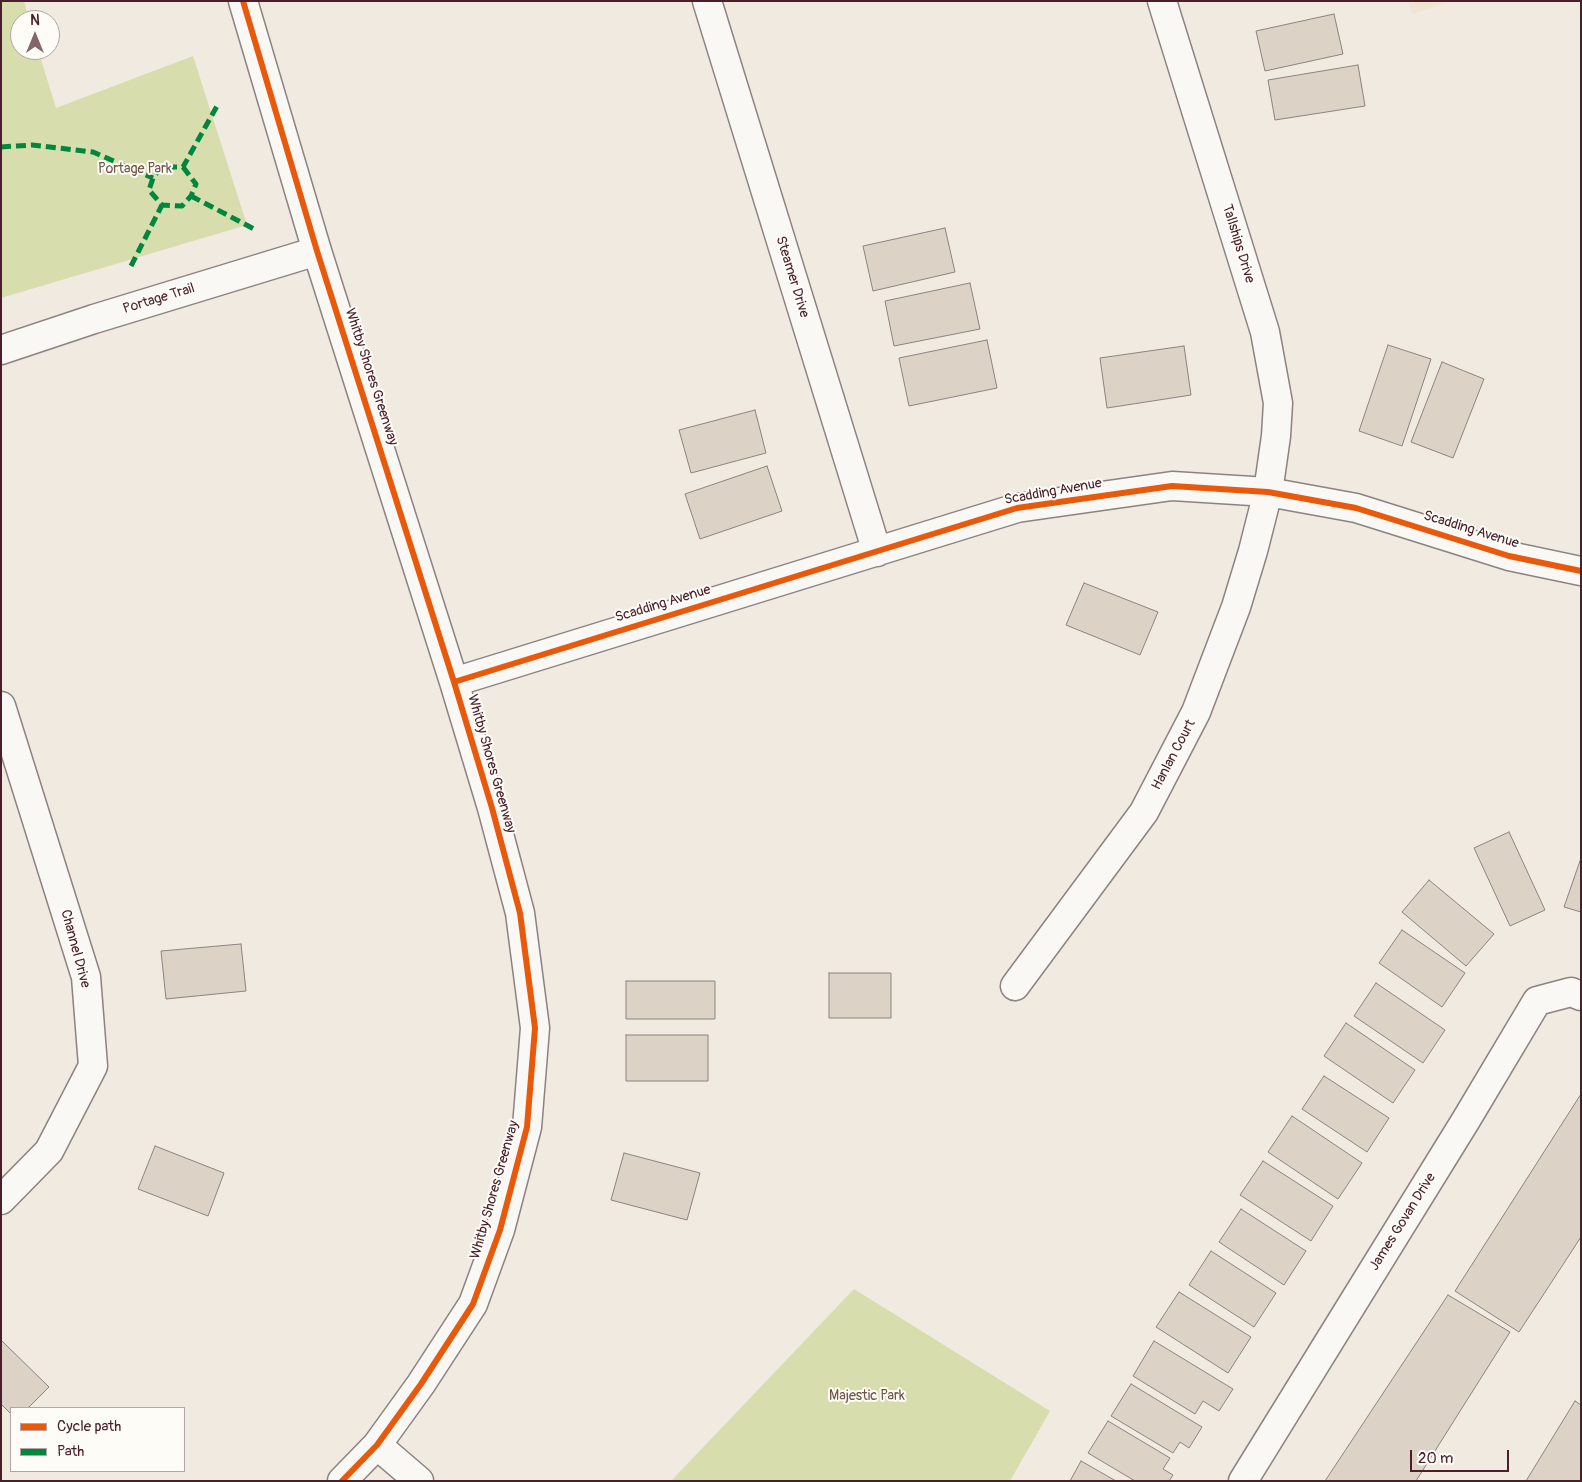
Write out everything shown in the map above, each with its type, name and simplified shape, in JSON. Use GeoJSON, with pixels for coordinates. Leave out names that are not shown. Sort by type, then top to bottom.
{"type":"FeatureCollection","features":[{"type":"Feature","properties":{"kind":"street","name":"Whitby Shores Greenway"},"geometry":{"type":"LineString","coordinates":[[243,1],[317,251],[454,682],[492,808],[520,913],[535,1028],[527,1128],[500,1230],[473,1304],[421,1384],[376,1446],[342,1481]]}},
{"type":"Feature","properties":{"kind":"street","name":"Steamer Drive"},"geometry":{"type":"LineString","coordinates":[[707,1],[877,552]]}},
{"type":"Feature","properties":{"kind":"street","name":"Tallships Drive"},"geometry":{"type":"LineString","coordinates":[[1162,1],[1265,332],[1278,403],[1276,436],[1268,492]]}},
{"type":"Feature","properties":{"kind":"street","name":"Portage Trail"},"geometry":{"type":"LineString","coordinates":[[1,350],[94,319],[317,251]]}},
{"type":"Feature","properties":{"kind":"street","name":"Scadding Avenue"},"geometry":{"type":"LineString","coordinates":[[454,682],[1016,508],[1172,486],[1268,492],[1356,508],[1509,556],[1581,571]]}},
{"type":"Feature","properties":{"kind":"street","name":"Hanlan Court"},"geometry":{"type":"LineString","coordinates":[[1015,986],[1144,812],[1192,721],[1236,607],[1268,492]]}},
{"type":"Feature","properties":{"kind":"street","name":"Channel Drive"},"geometry":{"type":"LineString","coordinates":[[1,706],[86,977],[93,1066],[49,1151],[1,1200]]}},
{"type":"Feature","properties":{"kind":"street","name":"James Govan Drive"},"geometry":{"type":"LineString","coordinates":[[1243,1481],[1466,1120],[1537,1001],[1571,992],[1581,996]]}},
{"type":"Feature","properties":{"kind":"street"},"geometry":{"type":"LineString","coordinates":[[376,1446],[419,1481]]}},
{"type":"Feature","properties":{"kind":"shaded area"},"geometry":{"type":"Polygon","coordinates":[[[1408,1],[1453,1],[1412,14],[1408,1]]]}},
{"type":"Feature","properties":{"kind":"green space","name":"Portage Park"},"geometry":{"type":"Polygon","coordinates":[[[1,1],[24,1],[26,10],[10,10],[10,60],[41,60],[56,108],[193,56],[247,225],[1,298],[1,1]]]}},
{"type":"Feature","properties":{"kind":"green space","name":"Majestic Park"},"geometry":{"type":"Polygon","coordinates":[[[854,1289],[1050,1411],[1010,1481],[671,1481],[854,1289]]]}},
{"type":"Feature","properties":{"kind":"building"},"geometry":{"type":"Polygon","coordinates":[[[1334,14],[1343,54],[1265,71],[1256,31],[1334,14]]]}},
{"type":"Feature","properties":{"kind":"building"},"geometry":{"type":"Polygon","coordinates":[[[1358,65],[1365,106],[1275,120],[1268,80],[1358,65]]]}},
{"type":"Feature","properties":{"kind":"building"},"geometry":{"type":"Polygon","coordinates":[[[945,228],[955,272],[873,291],[863,246],[945,228]]]}},
{"type":"Feature","properties":{"kind":"building"},"geometry":{"type":"Polygon","coordinates":[[[970,283],[980,329],[894,346],[885,301],[970,283]]]}},
{"type":"Feature","properties":{"kind":"building"},"geometry":{"type":"Polygon","coordinates":[[[987,340],[997,388],[909,406],[899,358],[987,340]]]}},
{"type":"Feature","properties":{"kind":"building"},"geometry":{"type":"Polygon","coordinates":[[[1388,345],[1431,359],[1402,446],[1359,431],[1388,345]]]}},
{"type":"Feature","properties":{"kind":"building"},"geometry":{"type":"Polygon","coordinates":[[[1184,346],[1191,395],[1107,408],[1100,358],[1184,346]]]}},
{"type":"Feature","properties":{"kind":"building"},"geometry":{"type":"Polygon","coordinates":[[[1442,362],[1484,379],[1453,458],[1411,442],[1442,362]]]}},
{"type":"Feature","properties":{"kind":"building"},"geometry":{"type":"Polygon","coordinates":[[[755,410],[766,453],[691,473],[679,430],[755,410]]]}},
{"type":"Feature","properties":{"kind":"building"},"geometry":{"type":"Polygon","coordinates":[[[767,466],[782,511],[700,539],[685,494],[767,466]]]}},
{"type":"Feature","properties":{"kind":"building"},"geometry":{"type":"Polygon","coordinates":[[[1084,583],[1158,612],[1140,655],[1066,625],[1084,583]]]}},
{"type":"Feature","properties":{"kind":"building"},"geometry":{"type":"Polygon","coordinates":[[[1509,832],[1545,910],[1510,926],[1474,848],[1509,832]]]}},
{"type":"Feature","properties":{"kind":"building"},"geometry":{"type":"Polygon","coordinates":[[[1581,858],[1581,912],[1564,907],[1581,858]]]}},
{"type":"Feature","properties":{"kind":"building"},"geometry":{"type":"Polygon","coordinates":[[[1429,880],[1494,934],[1466,966],[1402,912],[1429,880]]]}},
{"type":"Feature","properties":{"kind":"building"},"geometry":{"type":"Polygon","coordinates":[[[1402,930],[1465,973],[1442,1007],[1379,963],[1402,930]]]}},
{"type":"Feature","properties":{"kind":"building"},"geometry":{"type":"Polygon","coordinates":[[[241,944],[246,991],[166,999],[161,951],[241,944]]]}},
{"type":"Feature","properties":{"kind":"building"},"geometry":{"type":"Polygon","coordinates":[[[829,973],[891,973],[891,1018],[829,1018],[829,973]]]}},
{"type":"Feature","properties":{"kind":"building"},"geometry":{"type":"Polygon","coordinates":[[[626,981],[715,981],[715,1019],[626,1019],[626,981]]]}},
{"type":"Feature","properties":{"kind":"building"},"geometry":{"type":"Polygon","coordinates":[[[1376,983],[1445,1030],[1423,1063],[1354,1016],[1376,983]]]}},
{"type":"Feature","properties":{"kind":"building"},"geometry":{"type":"Polygon","coordinates":[[[1346,1023],[1415,1070],[1393,1103],[1324,1056],[1346,1023]]]}},
{"type":"Feature","properties":{"kind":"building"},"geometry":{"type":"Polygon","coordinates":[[[626,1035],[708,1035],[708,1081],[626,1081],[626,1035]]]}},
{"type":"Feature","properties":{"kind":"building"},"geometry":{"type":"Polygon","coordinates":[[[1324,1076],[1389,1118],[1367,1152],[1302,1109],[1324,1076]]]}},
{"type":"Feature","properties":{"kind":"building"},"geometry":{"type":"Polygon","coordinates":[[[1581,1094],[1581,1237],[1519,1332],[1455,1291],[1581,1094]]]}},
{"type":"Feature","properties":{"kind":"building"},"geometry":{"type":"Polygon","coordinates":[[[1292,1116],[1362,1163],[1338,1199],[1268,1152],[1292,1116]]]}},
{"type":"Feature","properties":{"kind":"building"},"geometry":{"type":"Polygon","coordinates":[[[155,1146],[224,1173],[208,1216],[138,1189],[155,1146]]]}},
{"type":"Feature","properties":{"kind":"building"},"geometry":{"type":"Polygon","coordinates":[[[624,1153],[700,1173],[687,1220],[611,1200],[624,1153]]]}},
{"type":"Feature","properties":{"kind":"building"},"geometry":{"type":"Polygon","coordinates":[[[1263,1161],[1333,1206],[1311,1241],[1240,1195],[1263,1161]]]}},
{"type":"Feature","properties":{"kind":"building"},"geometry":{"type":"Polygon","coordinates":[[[1241,1209],[1306,1251],[1284,1285],[1219,1242],[1241,1209]]]}},
{"type":"Feature","properties":{"kind":"building"},"geometry":{"type":"Polygon","coordinates":[[[1211,1251],[1276,1293],[1254,1327],[1189,1285],[1211,1251]]]}},
{"type":"Feature","properties":{"kind":"building"},"geometry":{"type":"Polygon","coordinates":[[[1179,1292],[1251,1337],[1228,1373],[1156,1327],[1179,1292]]]}},
{"type":"Feature","properties":{"kind":"building"},"geometry":{"type":"Polygon","coordinates":[[[1448,1295],[1510,1332],[1416,1481],[1325,1481],[1448,1295]]]}},
{"type":"Feature","properties":{"kind":"building"},"geometry":{"type":"Polygon","coordinates":[[[1,1340],[49,1387],[29,1407],[10,1407],[10,1413],[1,1404],[1,1340]]]}},
{"type":"Feature","properties":{"kind":"building"},"geometry":{"type":"Polygon","coordinates":[[[1154,1341],[1233,1389],[1219,1411],[1203,1401],[1195,1414],[1133,1376],[1154,1341]]]}},
{"type":"Feature","properties":{"kind":"building"},"geometry":{"type":"Polygon","coordinates":[[[1131,1384],[1202,1427],[1189,1448],[1180,1442],[1173,1453],[1111,1416],[1131,1384]]]}},
{"type":"Feature","properties":{"kind":"building"},"geometry":{"type":"Polygon","coordinates":[[[1575,1401],[1581,1405],[1581,1481],[1526,1481],[1575,1401]]]}},
{"type":"Feature","properties":{"kind":"building"},"geometry":{"type":"Polygon","coordinates":[[[1108,1421],[1170,1458],[1163,1469],[1173,1475],[1169,1481],[1135,1481],[1088,1453],[1108,1421]]]}},
{"type":"Feature","properties":{"kind":"building"},"geometry":{"type":"Polygon","coordinates":[[[1081,1461],[1116,1481],[1070,1481],[1081,1461]]]}},
{"type":"Feature","properties":{"kind":"marked path"},"geometry":{"type":"LineString","coordinates":[[183,167],[196,184],[191,196],[182,206],[162,205],[149,190],[153,178],[161,167],[183,167],[217,106]]}},
{"type":"Feature","properties":{"kind":"marked path"},"geometry":{"type":"LineString","coordinates":[[1,147],[32,145],[93,152],[153,178]]}},
{"type":"Feature","properties":{"kind":"marked path"},"geometry":{"type":"LineString","coordinates":[[191,196],[256,230]]}},
{"type":"Feature","properties":{"kind":"marked path"},"geometry":{"type":"LineString","coordinates":[[131,266],[162,205]]}},
{"type":"Feature","properties":{"kind":"cycle path"},"geometry":{"type":"LineString","coordinates":[[243,1],[317,251],[454,682],[492,808],[520,913],[535,1028],[527,1127],[500,1230],[473,1304],[421,1384],[377,1445],[342,1481]]}},
{"type":"Feature","properties":{"kind":"cycle path"},"geometry":{"type":"LineString","coordinates":[[454,682],[1017,508],[1172,486],[1268,492],[1356,508],[1509,556],[1581,571]]}}]}
